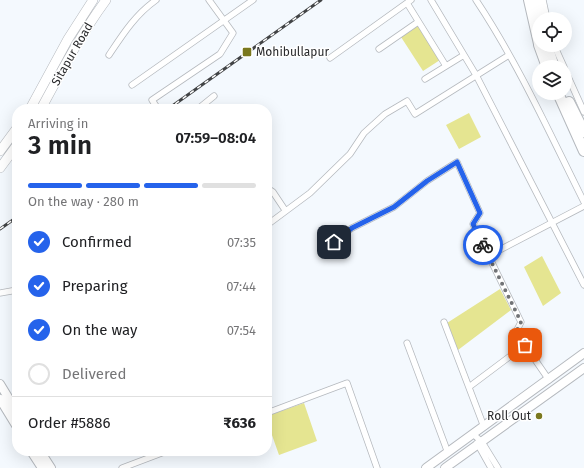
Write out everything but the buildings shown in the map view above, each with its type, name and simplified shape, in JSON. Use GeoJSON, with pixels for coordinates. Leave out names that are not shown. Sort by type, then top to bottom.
{"type":"FeatureCollection","features":[{"type":"Feature","properties":{"kind":"highway"},"geometry":{"type":"LineString","coordinates":[[529,0],[532,13]]}},
{"type":"Feature","properties":{"kind":"highway"},"geometry":{"type":"LineString","coordinates":[[537,0],[540,12]]}},
{"type":"Feature","properties":{"kind":"highway"},"geometry":{"type":"LineString","coordinates":[[561,100],[584,152]]}},
{"type":"Feature","properties":{"kind":"highway"},"geometry":{"type":"LineString","coordinates":[[568,100],[584,132]]}},
{"type":"Feature","properties":{"kind":"main road","name":"Sitapur Road"},"geometry":{"type":"LineString","coordinates":[[33,104],[68,39],[93,0]]}},
{"type":"Feature","properties":{"kind":"main road","name":"Sitapur Road"},"geometry":{"type":"LineString","coordinates":[[44,104],[68,58],[94,16],[106,0]]}},
{"type":"Feature","properties":{"kind":"main road"},"geometry":{"type":"LineString","coordinates":[[0,151],[12,135]]}},
{"type":"Feature","properties":{"kind":"main road"},"geometry":{"type":"LineString","coordinates":[[0,168],[12,152]]}},
{"type":"Feature","properties":{"kind":"street"},"geometry":{"type":"LineString","coordinates":[[109,55],[142,10],[156,0]]}},
{"type":"Feature","properties":{"kind":"street"},"geometry":{"type":"LineString","coordinates":[[155,104],[152,100],[220,54],[233,33],[209,0]]}},
{"type":"Feature","properties":{"kind":"street"},"geometry":{"type":"LineString","coordinates":[[132,85],[252,0]]}},
{"type":"Feature","properties":{"kind":"street"},"geometry":{"type":"LineString","coordinates":[[431,0],[476,75],[584,285]]}},
{"type":"Feature","properties":{"kind":"street"},"geometry":{"type":"LineString","coordinates":[[476,0],[509,55],[584,202]]}},
{"type":"Feature","properties":{"kind":"street"},"geometry":{"type":"LineString","coordinates":[[543,0],[546,12]]}},
{"type":"Feature","properties":{"kind":"street"},"geometry":{"type":"LineString","coordinates":[[330,58],[409,1],[418,22],[446,66]]}},
{"type":"Feature","properties":{"kind":"street"},"geometry":{"type":"LineString","coordinates":[[379,49],[418,22]]}},
{"type":"Feature","properties":{"kind":"street"},"geometry":{"type":"LineString","coordinates":[[425,79],[464,55]]}},
{"type":"Feature","properties":{"kind":"street"},"geometry":{"type":"LineString","coordinates":[[272,221],[310,193],[350,154],[364,133],[386,114],[407,101],[415,114],[509,55]]}},
{"type":"Feature","properties":{"kind":"street"},"geometry":{"type":"LineString","coordinates":[[572,85],[584,112]]}},
{"type":"Feature","properties":{"kind":"street"},"geometry":{"type":"LineString","coordinates":[[204,104],[214,96]]}},
{"type":"Feature","properties":{"kind":"street"},"geometry":{"type":"LineString","coordinates":[[334,242],[352,228],[394,207],[427,181],[457,162],[480,213],[473,224],[521,322],[516,332],[549,380]]}},
{"type":"Feature","properties":{"kind":"street"},"geometry":{"type":"LineString","coordinates":[[272,192],[285,210]]}},
{"type":"Feature","properties":{"kind":"street"},"geometry":{"type":"LineString","coordinates":[[488,256],[584,206]]}},
{"type":"Feature","properties":{"kind":"street"},"geometry":{"type":"LineString","coordinates":[[0,293],[12,291]]}},
{"type":"Feature","properties":{"kind":"street"},"geometry":{"type":"LineString","coordinates":[[444,322],[484,427]]}},
{"type":"Feature","properties":{"kind":"street"},"geometry":{"type":"LineString","coordinates":[[407,343],[448,453]]}},
{"type":"Feature","properties":{"kind":"street"},"geometry":{"type":"LineString","coordinates":[[469,387],[525,345]]}},
{"type":"Feature","properties":{"kind":"street"},"geometry":{"type":"LineString","coordinates":[[426,468],[474,435],[584,353]]}},
{"type":"Feature","properties":{"kind":"street"},"geometry":{"type":"LineString","coordinates":[[445,468],[584,368]]}},
{"type":"Feature","properties":{"kind":"street"},"geometry":{"type":"LineString","coordinates":[[272,411],[347,383],[377,468]]}},
{"type":"Feature","properties":{"kind":"street"},"geometry":{"type":"LineString","coordinates":[[0,384],[12,404]]}},
{"type":"Feature","properties":{"kind":"street"},"geometry":{"type":"LineString","coordinates":[[0,399],[12,419]]}},
{"type":"Feature","properties":{"kind":"street"},"geometry":{"type":"LineString","coordinates":[[474,435],[498,468]]}},
{"type":"Feature","properties":{"kind":"street"},"geometry":{"type":"LineString","coordinates":[[480,443],[491,468]]}},
{"type":"Feature","properties":{"kind":"street"},"geometry":{"type":"LineString","coordinates":[[34,456],[39,467]]}},
{"type":"Feature","properties":{"kind":"street"},"geometry":{"type":"LineString","coordinates":[[43,456],[51,468]]}},
{"type":"Feature","properties":{"kind":"street"},"geometry":{"type":"LineString","coordinates":[[122,468],[154,456]]}},
{"type":"Feature","properties":{"kind":"shaded area"},"geometry":{"type":"Polygon","coordinates":[[[418,26],[440,60],[423,71],[401,37],[418,26]]]}},
{"type":"Feature","properties":{"kind":"shaded area"},"geometry":{"type":"Polygon","coordinates":[[[469,113],[481,137],[459,149],[446,125],[469,113]]]}},
{"type":"Feature","properties":{"kind":"shaded area"},"geometry":{"type":"Polygon","coordinates":[[[542,256],[561,293],[543,306],[524,267],[542,256]]]}},
{"type":"Feature","properties":{"kind":"shaded area"},"geometry":{"type":"Polygon","coordinates":[[[500,289],[511,310],[458,350],[447,323],[500,289]]]}},
{"type":"Feature","properties":{"kind":"shaded area"},"geometry":{"type":"Polygon","coordinates":[[[304,403],[317,441],[279,455],[272,435],[272,414],[304,403]]]}},
{"type":"Feature","properties":{"kind":"railway"},"geometry":{"type":"LineString","coordinates":[[175,104],[321,0]]}},
{"type":"Feature","properties":{"kind":"railway"},"geometry":{"type":"LineString","coordinates":[[0,229],[12,221]]}},
{"type":"Feature","properties":{"kind":"way so far"},"geometry":{"type":"LineString","coordinates":[[483,245],[521,322],[516,332],[525,345]]}},
{"type":"Feature","properties":{"kind":"place","name":"Mohibullapur"},"geometry":{"type":"Point","coordinates":[247,52]}},
{"type":"Feature","properties":{"kind":"place","name":"Roll Out"},"geometry":{"type":"Point","coordinates":[539,416]}},
{"type":"Feature","properties":{"kind":"route"},"geometry":{"type":"LineString","coordinates":[[334,242],[352,228],[394,207],[427,181],[457,162],[480,213],[473,224],[483,245]]}}]}
